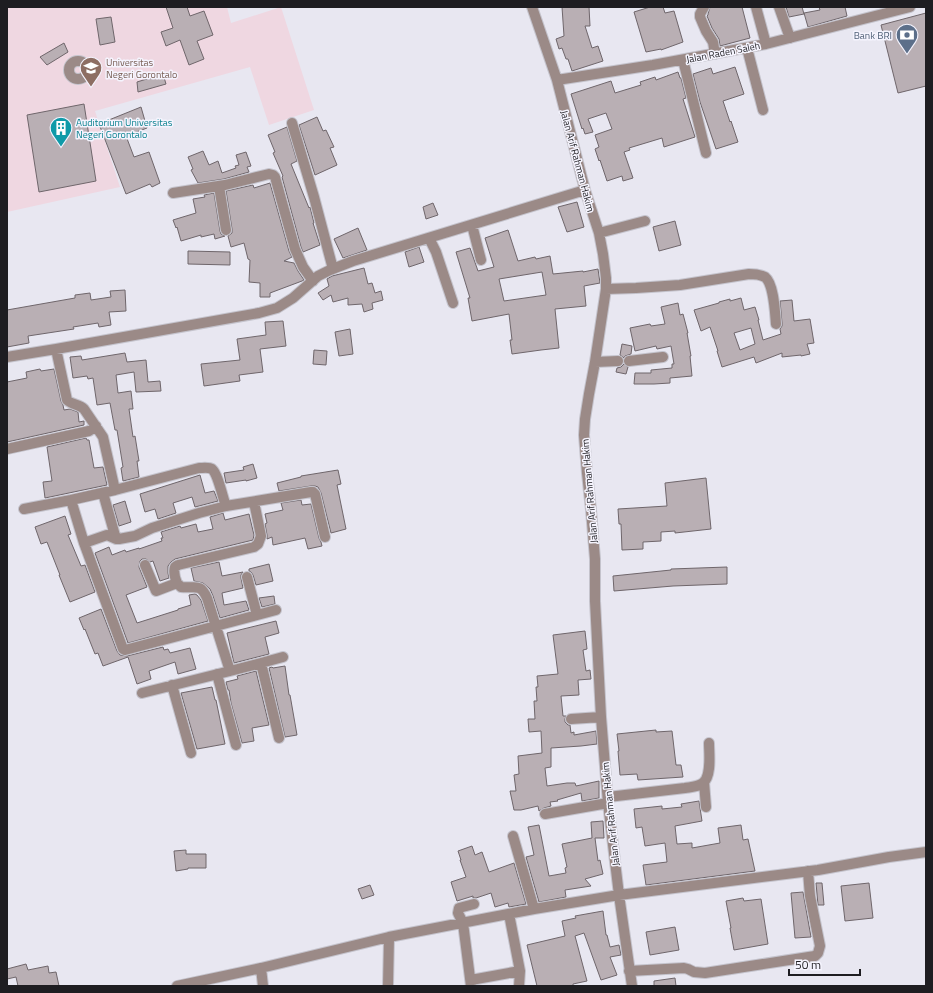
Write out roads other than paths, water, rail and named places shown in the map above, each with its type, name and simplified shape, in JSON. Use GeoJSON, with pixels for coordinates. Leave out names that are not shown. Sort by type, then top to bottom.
{"type":"FeatureCollection","features":[{"type":"Feature","properties":{"kind":"street","name":"Jalan Arif Rahman Hakim"},"geometry":{"type":"LineString","coordinates":[[532,7],[557,80],[585,190],[599,234],[606,278],[606,289],[585,419],[584,435],[595,559],[595,601],[601,717],[608,800],[619,895],[632,986]]}},
{"type":"Feature","properties":{"kind":"street"},"geometry":{"type":"LineString","coordinates":[[704,7],[700,17],[706,32],[713,42],[714,54]]}},
{"type":"Feature","properties":{"kind":"street"},"geometry":{"type":"LineString","coordinates":[[756,7],[766,44]]}},
{"type":"Feature","properties":{"kind":"street"},"geometry":{"type":"LineString","coordinates":[[779,7],[790,38]]}},
{"type":"Feature","properties":{"kind":"street","name":"Jalan Raden Saleh"},"geometry":{"type":"LineString","coordinates":[[557,80],[683,60],[747,48],[790,38],[877,11],[910,7]]}},
{"type":"Feature","properties":{"kind":"street"},"geometry":{"type":"LineString","coordinates":[[747,48],[763,110]]}},
{"type":"Feature","properties":{"kind":"street"},"geometry":{"type":"LineString","coordinates":[[683,60],[706,153]]}},
{"type":"Feature","properties":{"kind":"street"},"geometry":{"type":"LineString","coordinates":[[292,123],[333,269]]}},
{"type":"Feature","properties":{"kind":"street"},"geometry":{"type":"LineString","coordinates":[[173,193],[219,186],[269,174],[273,175],[275,177],[295,249],[301,263],[312,281]]}},
{"type":"Feature","properties":{"kind":"street"},"geometry":{"type":"LineString","coordinates":[[219,186],[226,230]]}},
{"type":"Feature","properties":{"kind":"street"},"geometry":{"type":"LineString","coordinates":[[7,357],[259,313],[277,308],[293,298],[312,281],[323,274],[353,261],[585,190]]}},
{"type":"Feature","properties":{"kind":"street"},"geometry":{"type":"LineString","coordinates":[[599,234],[645,221]]}},
{"type":"Feature","properties":{"kind":"street"},"geometry":{"type":"LineString","coordinates":[[472,225],[481,260]]}},
{"type":"Feature","properties":{"kind":"street"},"geometry":{"type":"LineString","coordinates":[[429,238],[436,252],[453,303]]}},
{"type":"Feature","properties":{"kind":"street"},"geometry":{"type":"LineString","coordinates":[[606,289],[680,285],[749,274],[757,275],[768,280],[772,288],[776,324]]}},
{"type":"Feature","properties":{"kind":"street"},"geometry":{"type":"LineString","coordinates":[[56,349],[67,400],[81,406],[84,409],[103,437],[115,490]]}},
{"type":"Feature","properties":{"kind":"street"},"geometry":{"type":"LineString","coordinates":[[629,361],[663,357]]}},
{"type":"Feature","properties":{"kind":"street"},"geometry":{"type":"LineString","coordinates":[[595,362],[618,361]]}},
{"type":"Feature","properties":{"kind":"street"},"geometry":{"type":"LineString","coordinates":[[7,449],[88,431],[96,426]]}},
{"type":"Feature","properties":{"kind":"street"},"geometry":{"type":"LineString","coordinates":[[24,509],[104,493],[207,467],[212,469],[216,474],[226,506]]}},
{"type":"Feature","properties":{"kind":"street"},"geometry":{"type":"LineString","coordinates":[[84,543],[107,535],[116,539],[134,536],[152,528],[226,506],[310,492],[315,494],[325,537]]}},
{"type":"Feature","properties":{"kind":"street"},"geometry":{"type":"LineString","coordinates":[[104,493],[116,539]]}},
{"type":"Feature","properties":{"kind":"street"},"geometry":{"type":"LineString","coordinates":[[70,500],[84,543],[124,650],[276,610]]}},
{"type":"Feature","properties":{"kind":"street"},"geometry":{"type":"LineString","coordinates":[[230,671],[205,592],[197,587],[181,587],[177,583],[174,575],[174,569],[175,566],[178,565],[254,547],[258,544],[261,536],[254,502]]}},
{"type":"Feature","properties":{"kind":"street"},"geometry":{"type":"LineString","coordinates":[[146,565],[156,591],[177,583]]}},
{"type":"Feature","properties":{"kind":"street"},"geometry":{"type":"LineString","coordinates":[[247,577],[258,615]]}},
{"type":"Feature","properties":{"kind":"street"},"geometry":{"type":"LineString","coordinates":[[142,693],[283,657]]}},
{"type":"Feature","properties":{"kind":"street"},"geometry":{"type":"LineString","coordinates":[[261,663],[280,738]]}},
{"type":"Feature","properties":{"kind":"street"},"geometry":{"type":"LineString","coordinates":[[217,674],[236,745]]}},
{"type":"Feature","properties":{"kind":"street"},"geometry":{"type":"LineString","coordinates":[[172,685],[191,754]]}},
{"type":"Feature","properties":{"kind":"street"},"geometry":{"type":"LineString","coordinates":[[571,719],[601,717]]}},
{"type":"Feature","properties":{"kind":"street"},"geometry":{"type":"LineString","coordinates":[[706,807],[704,782],[709,770],[709,742]]}},
{"type":"Feature","properties":{"kind":"street"},"geometry":{"type":"LineString","coordinates":[[545,814],[608,800],[697,786],[704,782]]}},
{"type":"Feature","properties":{"kind":"street"},"geometry":{"type":"LineString","coordinates":[[513,836],[534,909]]}},
{"type":"Feature","properties":{"kind":"street"},"geometry":{"type":"LineString","coordinates":[[177,986],[261,968],[389,936],[534,909],[619,895],[808,871],[926,852]]}},
{"type":"Feature","properties":{"kind":"street"},"geometry":{"type":"LineString","coordinates":[[630,972],[684,968],[694,972],[705,973],[815,956],[818,953],[820,946],[810,896],[808,871]]}},
{"type":"Feature","properties":{"kind":"street"},"geometry":{"type":"LineString","coordinates":[[474,904],[459,908],[458,913],[463,923],[471,983],[520,971]]}},
{"type":"Feature","properties":{"kind":"street"},"geometry":{"type":"LineString","coordinates":[[509,914],[520,971],[519,986]]}},
{"type":"Feature","properties":{"kind":"street"},"geometry":{"type":"LineString","coordinates":[[388,986],[389,936]]}},
{"type":"Feature","properties":{"kind":"street"},"geometry":{"type":"LineString","coordinates":[[261,968],[263,986]]}},
{"type":"Feature","properties":{"kind":"place","name":"Bank BRI"},"geometry":{"type":"Point","coordinates":[907,54]}},
{"type":"Feature","properties":{"kind":"place","name":"Universitas Negeri Gorontalo"},"geometry":{"type":"Point","coordinates":[91,88]}},
{"type":"Feature","properties":{"kind":"place","name":"Auditorium Universitas Negeri Gorontalo"},"geometry":{"type":"Point","coordinates":[61,148]}}]}
